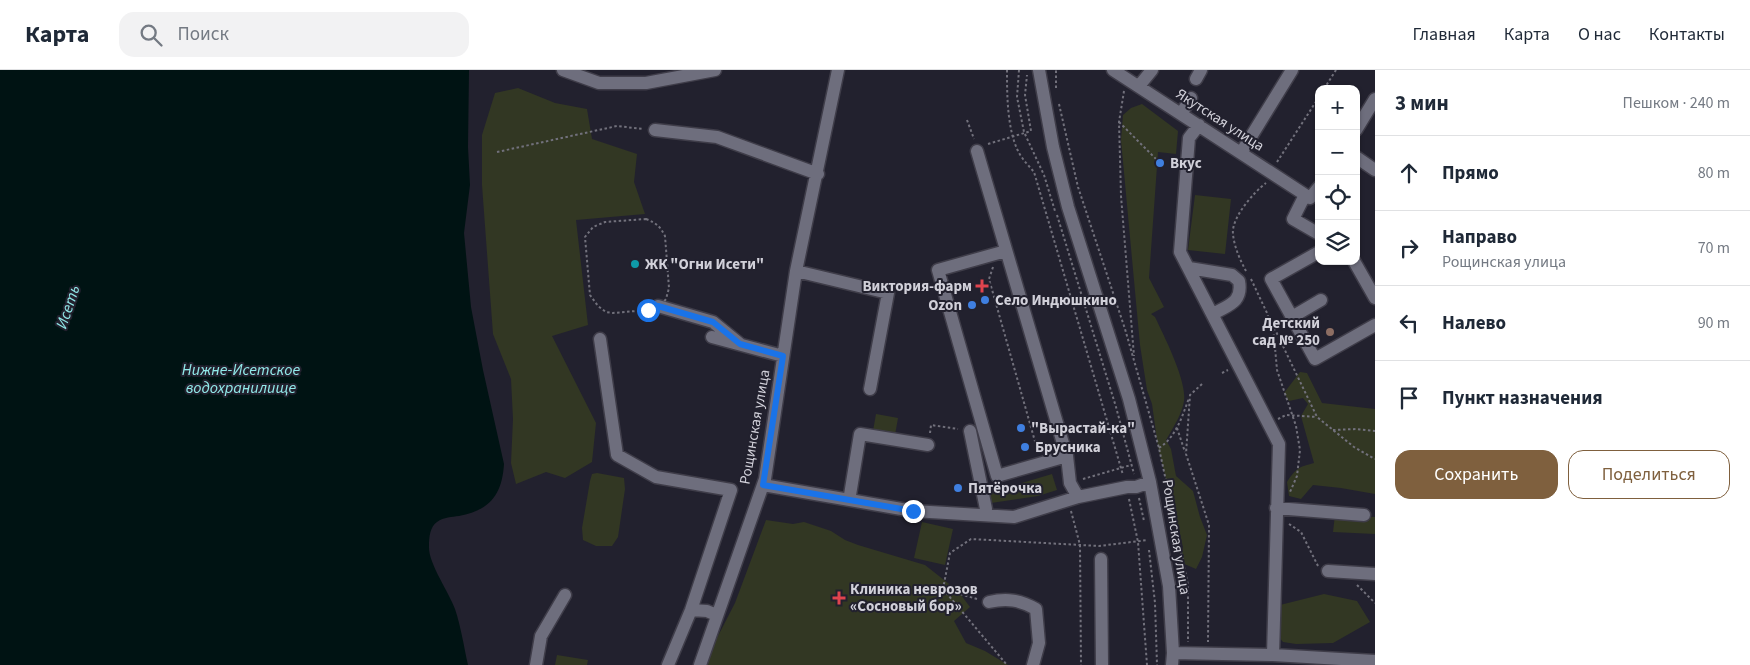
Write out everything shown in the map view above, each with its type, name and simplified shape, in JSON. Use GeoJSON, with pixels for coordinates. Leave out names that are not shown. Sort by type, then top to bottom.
{"type":"FeatureCollection","features":[{"type":"Feature","properties":{"kind":"street"},"geometry":{"type":"LineString","coordinates":[[563,70],[599,82],[646,83],[715,70]]}},
{"type":"Feature","properties":{"kind":"street","name":"Рощинская улица"},"geometry":{"type":"LineString","coordinates":[[700,665],[763,485],[796,271],[818,174],[838,70]]}},
{"type":"Feature","properties":{"kind":"street","name":"Рощинская улица"},"geometry":{"type":"LineString","coordinates":[[1039,70],[1053,147],[1068,207],[1129,399],[1150,482],[1169,586],[1172,659]]}},
{"type":"Feature","properties":{"kind":"street","name":"Якутская улица"},"geometry":{"type":"LineString","coordinates":[[1113,70],[1308,196]]}},
{"type":"Feature","properties":{"kind":"street"},"geometry":{"type":"LineString","coordinates":[[1134,83],[1152,70]]}},
{"type":"Feature","properties":{"kind":"street"},"geometry":{"type":"LineString","coordinates":[[1241,153],[1292,70]]}},
{"type":"Feature","properties":{"kind":"street"},"geometry":{"type":"LineString","coordinates":[[1181,114],[1191,98]]}},
{"type":"Feature","properties":{"kind":"street"},"geometry":{"type":"LineString","coordinates":[[1360,123],[1375,99]]}},
{"type":"Feature","properties":{"kind":"street"},"geometry":{"type":"LineString","coordinates":[[1199,126],[1189,138],[1180,252],[1279,444],[1279,511],[1273,655]]}},
{"type":"Feature","properties":{"kind":"street"},"geometry":{"type":"LineString","coordinates":[[655,130],[717,136],[818,174]]}},
{"type":"Feature","properties":{"kind":"street"},"geometry":{"type":"LineString","coordinates":[[977,149],[1001,252],[1067,456],[1073,499]]}},
{"type":"Feature","properties":{"kind":"street"},"geometry":{"type":"LineString","coordinates":[[1360,161],[1375,170]]}},
{"type":"Feature","properties":{"kind":"street"},"geometry":{"type":"LineString","coordinates":[[1315,190],[1308,196],[1293,219],[1315,232]]}},
{"type":"Feature","properties":{"kind":"street"},"geometry":{"type":"LineString","coordinates":[[1001,252],[938,270],[997,476],[1067,456]]}},
{"type":"Feature","properties":{"kind":"street"},"geometry":{"type":"LineString","coordinates":[[1315,254],[1271,279],[1316,359],[1375,325]]}},
{"type":"Feature","properties":{"kind":"street"},"geometry":{"type":"LineString","coordinates":[[1356,265],[1375,298]]}},
{"type":"Feature","properties":{"kind":"street"},"geometry":{"type":"LineString","coordinates":[[1189,268],[1232,275],[1239,281],[1241,292],[1236,300],[1213,314]]}},
{"type":"Feature","properties":{"kind":"street"},"geometry":{"type":"LineString","coordinates":[[796,271],[888,293],[870,389]]}},
{"type":"Feature","properties":{"kind":"street"},"geometry":{"type":"LineString","coordinates":[[1292,317],[1321,300]]}},
{"type":"Feature","properties":{"kind":"street"},"geometry":{"type":"LineString","coordinates":[[658,306],[713,322],[740,344]]}},
{"type":"Feature","properties":{"kind":"street"},"geometry":{"type":"LineString","coordinates":[[712,337],[783,356]]}},
{"type":"Feature","properties":{"kind":"street"},"geometry":{"type":"LineString","coordinates":[[600,339],[617,455],[656,477],[731,490],[691,610],[668,665]]}},
{"type":"Feature","properties":{"kind":"street"},"geometry":{"type":"LineString","coordinates":[[970,430],[986,509]]}},
{"type":"Feature","properties":{"kind":"street"},"geometry":{"type":"LineString","coordinates":[[850,495],[860,434],[928,445]]}},
{"type":"Feature","properties":{"kind":"street"},"geometry":{"type":"LineString","coordinates":[[763,485],[913,511],[1014,517],[1073,499],[1150,482]]}},
{"type":"Feature","properties":{"kind":"street"},"geometry":{"type":"LineString","coordinates":[[1279,511],[1364,515]]}},
{"type":"Feature","properties":{"kind":"street"},"geometry":{"type":"LineString","coordinates":[[1102,559],[1102,665]]}},
{"type":"Feature","properties":{"kind":"street"},"geometry":{"type":"LineString","coordinates":[[1328,571],[1375,574]]}},
{"type":"Feature","properties":{"kind":"street"},"geometry":{"type":"LineString","coordinates":[[536,665],[541,636],[565,595]]}},
{"type":"Feature","properties":{"kind":"street"},"geometry":{"type":"LineString","coordinates":[[989,602],[1004,598],[1024,602],[1036,609],[1039,643],[1032,665]]}},
{"type":"Feature","properties":{"kind":"street"},"geometry":{"type":"LineString","coordinates":[[691,610],[716,615]]}},
{"type":"Feature","properties":{"kind":"street"},"geometry":{"type":"LineString","coordinates":[[1172,659],[1273,655],[1375,661]]}},
{"type":"Feature","properties":{"kind":"path"},"geometry":{"type":"LineString","coordinates":[[1007,70],[1007,101],[1014,136],[1020,153],[1034,172],[1122,469],[1144,522]]}},
{"type":"Feature","properties":{"kind":"path"},"geometry":{"type":"LineString","coordinates":[[1019,70],[1017,97],[1024,132],[1044,175],[1116,407],[1132,465],[1131,487],[1138,542],[1147,665]]}},
{"type":"Feature","properties":{"kind":"path"},"geometry":{"type":"LineString","coordinates":[[967,120],[977,149],[1031,131],[1025,95],[1027,70]]}},
{"type":"Feature","properties":{"kind":"path"},"geometry":{"type":"LineString","coordinates":[[1327,85],[1336,70]]}},
{"type":"Feature","properties":{"kind":"path"},"geometry":{"type":"LineString","coordinates":[[1134,83],[1124,87],[1119,122],[1121,196],[1135,362]]}},
{"type":"Feature","properties":{"kind":"path"},"geometry":{"type":"LineString","coordinates":[[1315,104],[1273,174],[1241,208],[1232,232],[1240,260],[1254,283],[1318,417],[1354,447],[1375,459]]}},
{"type":"Feature","properties":{"kind":"path"},"geometry":{"type":"LineString","coordinates":[[1119,122],[1158,161]]}},
{"type":"Feature","properties":{"kind":"path"},"geometry":{"type":"LineString","coordinates":[[497,152],[617,126],[655,130]]}},
{"type":"Feature","properties":{"kind":"path"},"geometry":{"type":"LineString","coordinates":[[646,218],[661,228],[665,236],[669,288],[666,299],[658,306],[648,310],[613,313],[606,312],[598,306],[590,296],[585,237],[593,227],[605,222],[646,218]]}},
{"type":"Feature","properties":{"kind":"path"},"geometry":{"type":"LineString","coordinates":[[1001,252],[988,279],[1038,453],[1050,450],[1052,460]]}},
{"type":"Feature","properties":{"kind":"path"},"geometry":{"type":"LineString","coordinates":[[1267,312],[1274,336],[1277,370],[1296,426],[1300,450],[1297,476],[1279,511],[1301,532],[1320,569],[1328,571]]}},
{"type":"Feature","properties":{"kind":"path"},"geometry":{"type":"LineString","coordinates":[[1222,373],[1230,370]]}},
{"type":"Feature","properties":{"kind":"path"},"geometry":{"type":"LineString","coordinates":[[1159,448],[1168,442],[1177,428],[1190,396],[1202,384]]}},
{"type":"Feature","properties":{"kind":"path"},"geometry":{"type":"LineString","coordinates":[[1186,454],[1190,396]]}},
{"type":"Feature","properties":{"kind":"path"},"geometry":{"type":"LineString","coordinates":[[1268,423],[1286,415],[1318,417]]}},
{"type":"Feature","properties":{"kind":"path"},"geometry":{"type":"LineString","coordinates":[[928,445],[931,425],[970,430]]}},
{"type":"Feature","properties":{"kind":"path"},"geometry":{"type":"LineString","coordinates":[[1177,428],[1209,525],[1208,642]]}},
{"type":"Feature","properties":{"kind":"path"},"geometry":{"type":"LineString","coordinates":[[1333,430],[1356,429],[1375,431]]}},
{"type":"Feature","properties":{"kind":"path"},"geometry":{"type":"LineString","coordinates":[[1070,483],[1132,465]]}},
{"type":"Feature","properties":{"kind":"path"},"geometry":{"type":"LineString","coordinates":[[1073,499],[1080,545],[1081,665]]}},
{"type":"Feature","properties":{"kind":"path"},"geometry":{"type":"LineString","coordinates":[[943,589],[950,553],[971,539],[1099,546],[1148,540]]}},
{"type":"Feature","properties":{"kind":"path"},"geometry":{"type":"LineString","coordinates":[[1149,549],[1155,604],[1157,665]]}},
{"type":"Feature","properties":{"kind":"path"},"geometry":{"type":"LineString","coordinates":[[1344,572],[1375,603]]}},
{"type":"Feature","properties":{"kind":"path"},"geometry":{"type":"LineString","coordinates":[[943,589],[989,602]]}},
{"type":"Feature","properties":{"kind":"path"},"geometry":{"type":"LineString","coordinates":[[943,589],[1007,665]]}},
{"type":"Feature","properties":{"kind":"green space"},"geometry":{"type":"Polygon","coordinates":[[[518,88],[555,103],[587,109],[592,139],[637,154],[634,182],[645,214],[576,220],[588,325],[552,336],[596,423],[592,462],[565,478],[546,472],[516,484],[511,463],[513,419],[511,379],[493,334],[482,185],[482,135],[495,93],[518,88]]]}},
{"type":"Feature","properties":{"kind":"green space"},"geometry":{"type":"Polygon","coordinates":[[[1142,104],[1178,131],[1176,154],[1158,152],[1149,278],[1164,307],[1151,314],[1155,317],[1174,359],[1184,392],[1181,411],[1166,440],[1171,449],[1176,476],[1193,491],[1207,535],[1202,557],[1196,569],[1182,563],[1178,557],[1183,547],[1158,447],[1152,404],[1147,390],[1140,345],[1121,140],[1123,115],[1131,108],[1142,104]]]}},
{"type":"Feature","properties":{"kind":"green space"},"geometry":{"type":"Polygon","coordinates":[[[1195,195],[1231,199],[1225,254],[1188,250],[1195,195]]]}},
{"type":"Feature","properties":{"kind":"green space"},"geometry":{"type":"Polygon","coordinates":[[[1300,372],[1307,373],[1322,403],[1375,409],[1375,494],[1313,485],[1301,499],[1289,496],[1287,482],[1290,477],[1298,469],[1314,463],[1301,416],[1308,404],[1303,398],[1289,401],[1284,393],[1300,372]]]}},
{"type":"Feature","properties":{"kind":"green space"},"geometry":{"type":"Polygon","coordinates":[[[876,414],[898,418],[895,435],[873,431],[876,414]]]}},
{"type":"Feature","properties":{"kind":"green space"},"geometry":{"type":"Polygon","coordinates":[[[597,473],[624,478],[625,489],[618,537],[612,546],[596,546],[583,540],[582,528],[590,481],[592,474],[597,473]]]}},
{"type":"Feature","properties":{"kind":"green space"},"geometry":{"type":"Polygon","coordinates":[[[1052,474],[1057,490],[1038,496],[991,503],[988,493],[1052,474]]]}},
{"type":"Feature","properties":{"kind":"green space"},"geometry":{"type":"Polygon","coordinates":[[[1335,515],[1375,517],[1375,534],[1333,532],[1335,515]]]}},
{"type":"Feature","properties":{"kind":"green space","name":"Клиника неврозов «Сосновый бор»"},"geometry":{"type":"Polygon","coordinates":[[[766,520],[793,524],[804,522],[831,531],[845,540],[858,545],[925,565],[958,591],[970,607],[954,621],[966,643],[985,651],[1008,665],[703,665],[735,603],[766,520]]]}},
{"type":"Feature","properties":{"kind":"green space"},"geometry":{"type":"Polygon","coordinates":[[[922,522],[953,529],[945,565],[914,558],[922,522]]]}},
{"type":"Feature","properties":{"kind":"green space"},"geometry":{"type":"Polygon","coordinates":[[[1324,594],[1357,601],[1370,622],[1333,643],[1296,644],[1283,642],[1277,635],[1280,605],[1324,594]]]}},
{"type":"Feature","properties":{"kind":"green space"},"geometry":{"type":"Polygon","coordinates":[[[557,655],[588,660],[587,665],[555,665],[557,655]]]}},
{"type":"Feature","properties":{"kind":"water","name":"Нижне-Исетское водохранилище"},"geometry":{"type":"Polygon","coordinates":[[[0,70],[469,70],[468,147],[470,185],[464,233],[471,307],[504,464],[500,484],[492,499],[479,510],[445,518],[437,522],[431,529],[429,546],[435,569],[455,609],[468,665],[0,665],[0,70]]]}},
{"type":"Feature","properties":{"kind":"place","name":"Вкус"},"geometry":{"type":"Point","coordinates":[1160,163]}},
{"type":"Feature","properties":{"kind":"place","name":"ЖК \"Огни Исети\""},"geometry":{"type":"Point","coordinates":[635,264]}},
{"type":"Feature","properties":{"kind":"place","name":"Виктория-фарм"},"geometry":{"type":"Point","coordinates":[982,286]}},
{"type":"Feature","properties":{"kind":"place","name":"Село Индюшкино"},"geometry":{"type":"Point","coordinates":[985,300]}},
{"type":"Feature","properties":{"kind":"place","name":"Ozon"},"geometry":{"type":"Point","coordinates":[972,305]}},
{"type":"Feature","properties":{"kind":"place","name":"Детский сад № 250"},"geometry":{"type":"Point","coordinates":[1330,332]}},
{"type":"Feature","properties":{"kind":"place","name":"\"Вырастай-ка\""},"geometry":{"type":"Point","coordinates":[1021,428]}},
{"type":"Feature","properties":{"kind":"place","name":"Брусника"},"geometry":{"type":"Point","coordinates":[1025,447]}},
{"type":"Feature","properties":{"kind":"place","name":"Пятёрочка"},"geometry":{"type":"Point","coordinates":[958,488]}},
{"type":"Feature","properties":{"kind":"place","name":"Клиника неврозов «Сосновый бор»"},"geometry":{"type":"Point","coordinates":[839,598]}},
{"type":"Feature","properties":{"kind":"route"},"geometry":{"type":"LineString","coordinates":[[648,310],[658,306],[713,322],[740,344],[783,356],[763,485],[913,511]]}},
{"type":"Feature","properties":{"kind":"water label","name":"Исеть"},"geometry":{"type":"Point","coordinates":[68,307]}}]}
